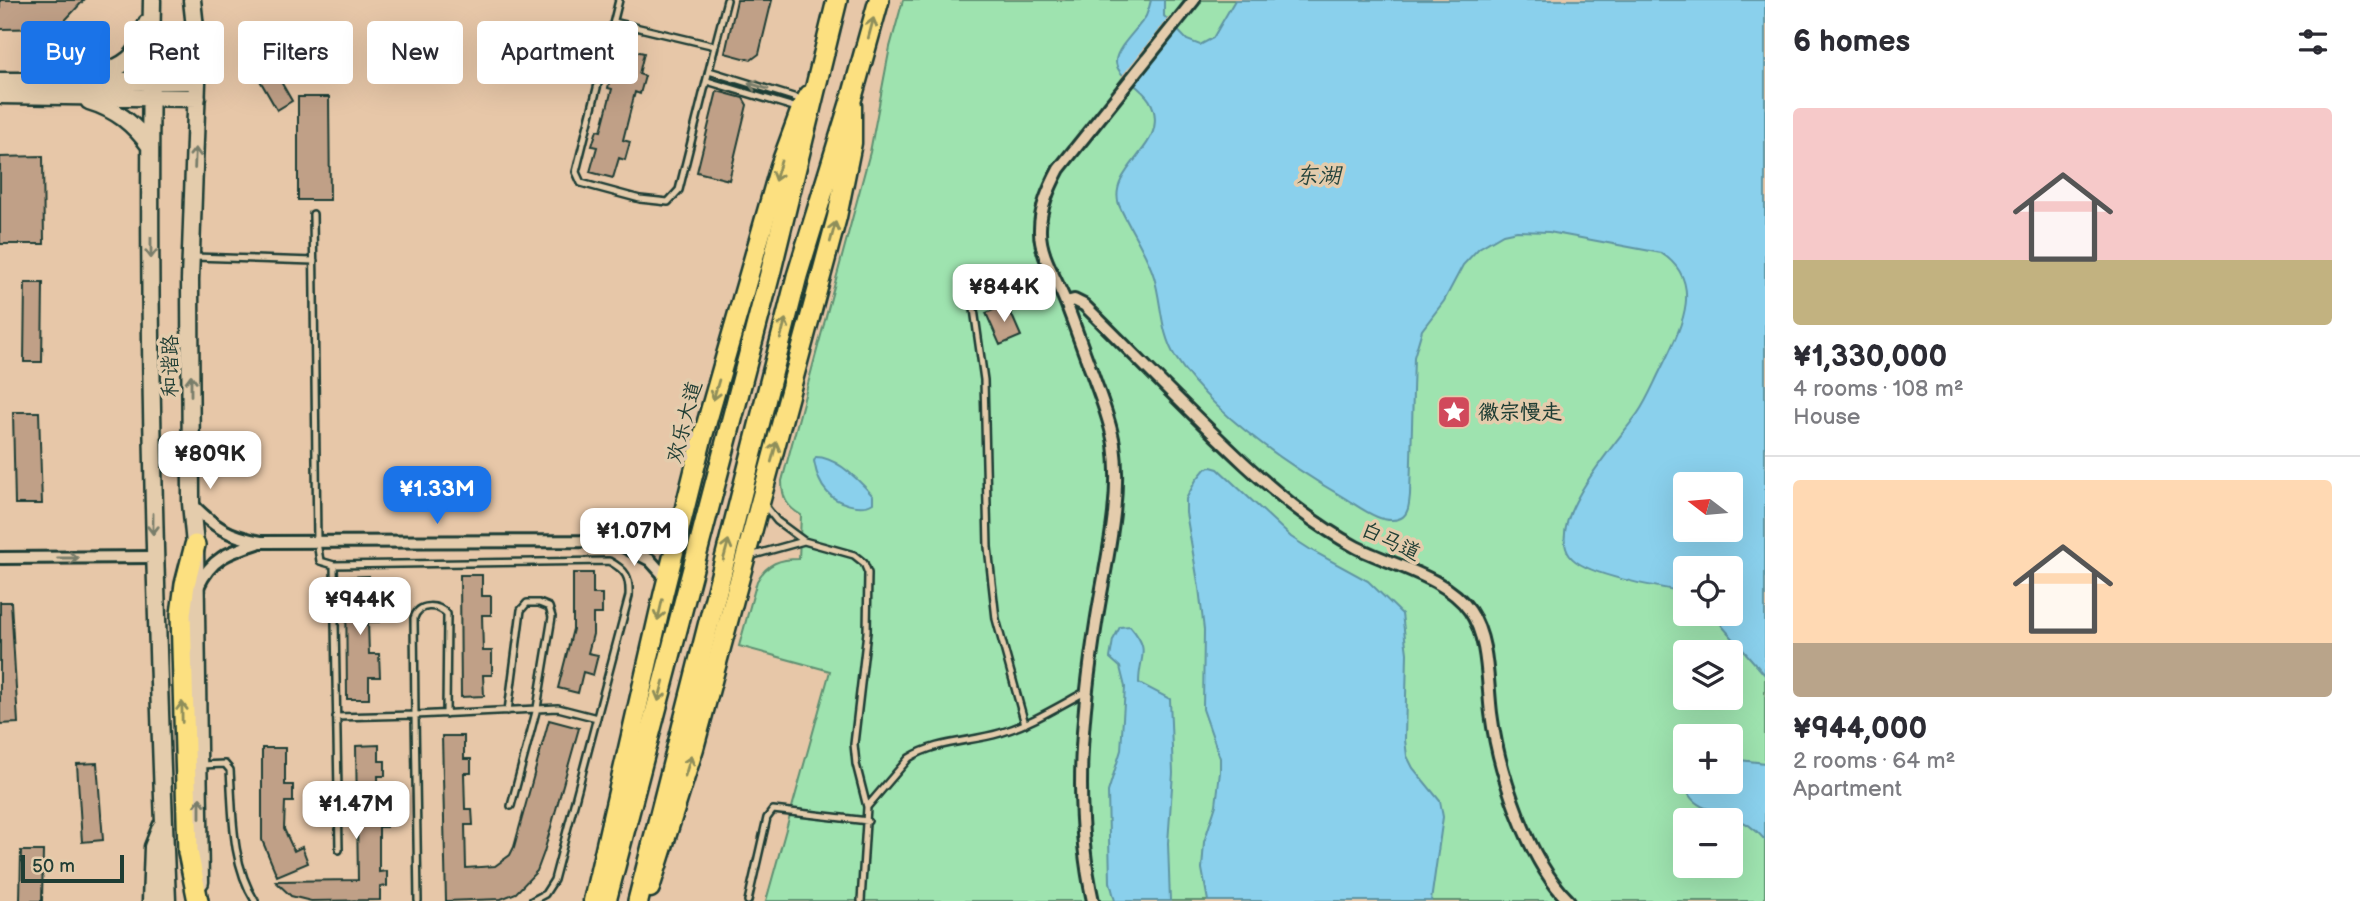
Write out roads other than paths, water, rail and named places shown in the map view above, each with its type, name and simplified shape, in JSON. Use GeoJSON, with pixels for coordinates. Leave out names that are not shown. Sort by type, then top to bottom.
{"type":"FeatureCollection","features":[{"type":"Feature","properties":{"kind":"highway","name":"欢乐大道"},"geometry":{"type":"LineString","coordinates":[[606,901],[771,270],[807,99],[837,0]]}},
{"type":"Feature","properties":{"kind":"highway"},"geometry":{"type":"LineString","coordinates":[[638,901],[797,276],[852,97],[878,0]]}},
{"type":"Feature","properties":{"kind":"highway"},"geometry":{"type":"LineString","coordinates":[[195,545],[185,583],[181,614],[188,852],[199,901]]}},
{"type":"Feature","properties":{"kind":"main road"},"geometry":{"type":"LineString","coordinates":[[110,70],[132,59],[145,31],[150,0]]}},
{"type":"Feature","properties":{"kind":"main road","name":"和谐路"},"geometry":{"type":"LineString","coordinates":[[150,0],[150,21]]}},
{"type":"Feature","properties":{"kind":"main road","name":"和谐路"},"geometry":{"type":"LineString","coordinates":[[192,0],[194,21]]}},
{"type":"Feature","properties":{"kind":"main road"},"geometry":{"type":"LineString","coordinates":[[202,21],[204,0]]}},
{"type":"Feature","properties":{"kind":"main road"},"geometry":{"type":"LineString","coordinates":[[0,81],[21,81]]}},
{"type":"Feature","properties":{"kind":"main road","name":"和谐路"},"geometry":{"type":"LineString","coordinates":[[151,84],[153,557],[167,901]]}},
{"type":"Feature","properties":{"kind":"main road","name":"和谐路"},"geometry":{"type":"LineString","coordinates":[[197,84],[191,257],[191,503],[195,545],[200,765],[199,901]]}},
{"type":"Feature","properties":{"kind":"main road"},"geometry":{"type":"LineString","coordinates":[[0,96],[197,98]]}},
{"type":"Feature","properties":{"kind":"main road"},"geometry":{"type":"LineString","coordinates":[[77,97],[116,112],[132,124],[150,146]]}},
{"type":"Feature","properties":{"kind":"main road"},"geometry":{"type":"LineString","coordinates":[[646,901],[694,748],[845,186],[852,144],[852,97]]}},
{"type":"Feature","properties":{"kind":"main road","name":"欢乐大道"},"geometry":{"type":"LineString","coordinates":[[593,901],[702,439],[776,178],[807,99]]}},
{"type":"Feature","properties":{"kind":"main road"},"geometry":{"type":"LineString","coordinates":[[151,901],[153,847],[163,822]]}},
{"type":"Feature","properties":{"kind":"street"},"geometry":{"type":"LineString","coordinates":[[1093,901],[1082,834],[1081,746],[1085,692],[1113,517],[1115,465],[1109,421],[1041,242],[1040,230],[1045,200],[1059,169],[1194,0]]}},
{"type":"Feature","properties":{"kind":"street","name":"白马道"},"geometry":{"type":"LineString","coordinates":[[1066,302],[1074,300],[1084,305],[1215,437],[1308,518],[1355,546],[1446,588],[1464,602],[1480,633],[1497,748],[1517,813],[1544,871],[1569,901]]}},
{"type":"Feature","properties":{"kind":"street"},"geometry":{"type":"LineString","coordinates":[[191,503],[218,528],[238,537],[261,542],[613,541],[681,525]]}},
{"type":"Feature","properties":{"kind":"street"},"geometry":{"type":"LineString","coordinates":[[613,541],[650,560],[667,579]]}},
{"type":"Feature","properties":{"kind":"street"},"geometry":{"type":"LineString","coordinates":[[196,592],[207,570],[216,561],[229,553],[261,542]]}},
{"type":"Feature","properties":{"kind":"street"},"geometry":{"type":"LineString","coordinates":[[0,558],[153,557]]}},
{"type":"Feature","properties":{"kind":"lane"},"geometry":{"type":"LineString","coordinates":[[614,21],[619,0]]}},
{"type":"Feature","properties":{"kind":"lane"},"geometry":{"type":"LineString","coordinates":[[598,84],[576,172],[581,183],[640,199],[668,202],[679,190],[727,0]]}},
{"type":"Feature","properties":{"kind":"lane"},"geometry":{"type":"LineString","coordinates":[[638,28],[715,46]]}},
{"type":"Feature","properties":{"kind":"lane"},"geometry":{"type":"LineString","coordinates":[[709,71],[807,99]]}},
{"type":"Feature","properties":{"kind":"lane"},"geometry":{"type":"LineString","coordinates":[[707,81],[807,99]]}},
{"type":"Feature","properties":{"kind":"lane"},"geometry":{"type":"LineString","coordinates":[[313,214],[319,559],[325,564],[334,565],[609,561],[623,568],[630,581],[629,596],[554,880],[545,894],[532,901]]}},
{"type":"Feature","properties":{"kind":"lane"},"geometry":{"type":"LineString","coordinates":[[191,257],[314,261]]}},
{"type":"Feature","properties":{"kind":"lane"},"geometry":{"type":"LineString","coordinates":[[974,309],[984,380],[988,547],[996,620],[1025,724]]}},
{"type":"Feature","properties":{"kind":"lane"},"geometry":{"type":"LineString","coordinates":[[761,500],[777,521],[804,541],[854,555],[864,563],[868,573],[867,632],[854,744],[868,821],[861,901]]}},
{"type":"Feature","properties":{"kind":"lane"},"geometry":{"type":"LineString","coordinates":[[746,558],[804,541]]}},
{"type":"Feature","properties":{"kind":"lane"},"geometry":{"type":"LineString","coordinates":[[334,565],[339,850]]}},
{"type":"Feature","properties":{"kind":"lane"},"geometry":{"type":"LineString","coordinates":[[508,711],[521,610],[527,603],[539,603],[549,607],[552,617],[537,708],[510,806]]}},
{"type":"Feature","properties":{"kind":"lane"},"geometry":{"type":"LineString","coordinates":[[418,901],[414,618],[416,611],[422,607],[442,608],[447,614],[446,714]]}},
{"type":"Feature","properties":{"kind":"lane"},"geometry":{"type":"LineString","coordinates":[[867,807],[909,758],[927,749],[1025,724],[1085,692]]}},
{"type":"Feature","properties":{"kind":"lane"},"geometry":{"type":"LineString","coordinates":[[336,717],[558,708],[597,718]]}},
{"type":"Feature","properties":{"kind":"lane"},"geometry":{"type":"LineString","coordinates":[[200,765],[225,764],[230,771],[236,849],[249,891],[255,901]]}},
{"type":"Feature","properties":{"kind":"lane"},"geometry":{"type":"LineString","coordinates":[[748,901],[767,818],[774,810],[868,821]]}},
{"type":"Feature","properties":{"kind":"water","name":"东湖"},"geometry":{"type":"Polygon","coordinates":[[[1151,0],[1164,0],[1164,16],[1187,40],[1200,45],[1213,38],[1235,0],[1765,0],[1765,675],[1743,650],[1743,640],[1734,640],[1722,626],[1743,626],[1743,556],[1673,556],[1673,590],[1624,580],[1591,569],[1570,556],[1565,541],[1567,523],[1575,502],[1601,461],[1641,408],[1681,325],[1686,294],[1683,279],[1675,265],[1661,253],[1549,232],[1517,231],[1503,234],[1479,248],[1463,265],[1444,301],[1422,330],[1414,357],[1410,495],[1407,511],[1401,518],[1386,520],[1363,510],[1275,453],[1209,398],[1191,378],[1171,348],[1164,329],[1151,268],[1119,205],[1117,194],[1124,175],[1145,147],[1154,128],[1155,114],[1151,104],[1123,75],[1116,61],[1124,44],[1146,16],[1151,0]]]}},
{"type":"Feature","properties":{"kind":"water"},"geometry":{"type":"Polygon","coordinates":[[[816,457],[832,461],[848,471],[873,496],[873,503],[856,506],[831,496],[818,478],[814,461],[816,457]]]}},
{"type":"Feature","properties":{"kind":"water"},"geometry":{"type":"Polygon","coordinates":[[[1205,469],[1218,469],[1291,537],[1368,581],[1402,614],[1407,653],[1407,756],[1413,768],[1440,801],[1443,817],[1431,901],[1208,901],[1202,869],[1204,842],[1216,805],[1220,758],[1203,709],[1204,630],[1186,499],[1196,480],[1205,469]]]}},
{"type":"Feature","properties":{"kind":"water"},"geometry":{"type":"Polygon","coordinates":[[[1130,626],[1143,648],[1139,683],[1170,699],[1173,773],[1168,843],[1170,901],[1115,901],[1110,882],[1108,792],[1121,750],[1125,687],[1120,667],[1110,658],[1113,640],[1120,627],[1130,626]]]}},
{"type":"Feature","properties":{"kind":"water"},"geometry":{"type":"Polygon","coordinates":[[[1743,760],[1765,763],[1765,840],[1743,822],[1743,808],[1708,808],[1689,795],[1743,794],[1743,760]]]}},
{"type":"Feature","properties":{"kind":"place","name":"徽宗慢走"},"geometry":{"type":"Point","coordinates":[1454,412]}}]}
